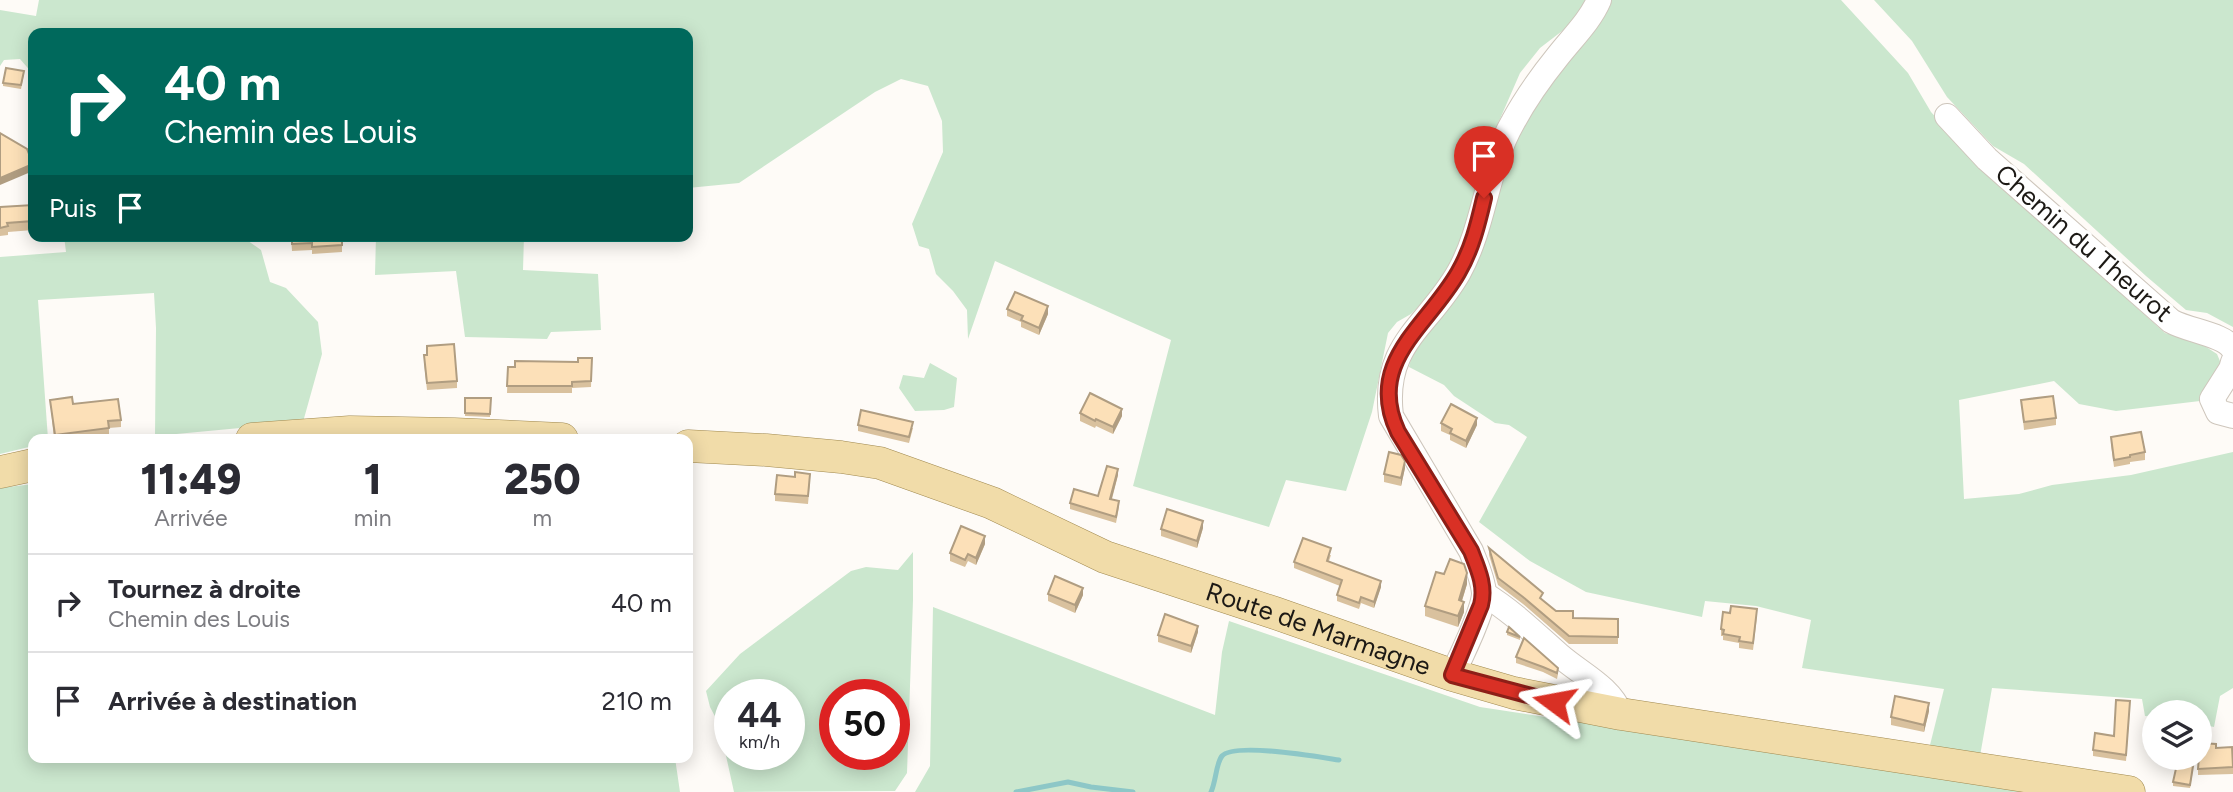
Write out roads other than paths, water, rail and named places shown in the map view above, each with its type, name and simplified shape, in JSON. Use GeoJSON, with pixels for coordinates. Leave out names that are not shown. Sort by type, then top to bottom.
{"type":"FeatureCollection","features":[{"type":"Feature","properties":{"kind":"main road"},"geometry":{"type":"LineString","coordinates":[[322,434],[472,434]]}},
{"type":"Feature","properties":{"kind":"main road","name":"Route de Marmagne"},"geometry":{"type":"LineString","coordinates":[[693,446],[779,451],[880,463],[992,503],[1105,557],[1452,675],[1514,693],[1621,715],[2129,792]]}},
{"type":"Feature","properties":{"kind":"main road"},"geometry":{"type":"LineString","coordinates":[[0,472],[28,466]]}},
{"type":"Feature","properties":{"kind":"street"},"geometry":{"type":"LineString","coordinates":[[1452,675],[1484,594],[1479,570],[1471,551],[1398,432],[1391,416],[1388,396],[1390,376],[1398,353],[1444,295],[1471,247],[1491,172],[1511,124],[1544,73],[1599,0]]}},
{"type":"Feature","properties":{"kind":"street","name":"Chemin du Theurot"},"geometry":{"type":"LineString","coordinates":[[1947,116],[1987,159],[2171,321],[2190,330],[2222,339],[2230,343],[2233,349]]}},
{"type":"Feature","properties":{"kind":"street"},"geometry":{"type":"LineString","coordinates":[[2233,362],[2212,399],[2218,412],[2233,416]]}},
{"type":"Feature","properties":{"kind":"street"},"geometry":{"type":"LineString","coordinates":[[1484,594],[1520,619],[1560,656],[1609,693],[1621,715]]}},
{"type":"Feature","properties":{"kind":"waterway"},"geometry":{"type":"LineString","coordinates":[[1211,792],[1220,759],[1230,752],[1259,750],[1339,760]]}},
{"type":"Feature","properties":{"kind":"waterway"},"geometry":{"type":"LineString","coordinates":[[1016,792],[1068,782],[1133,792]]}}]}
